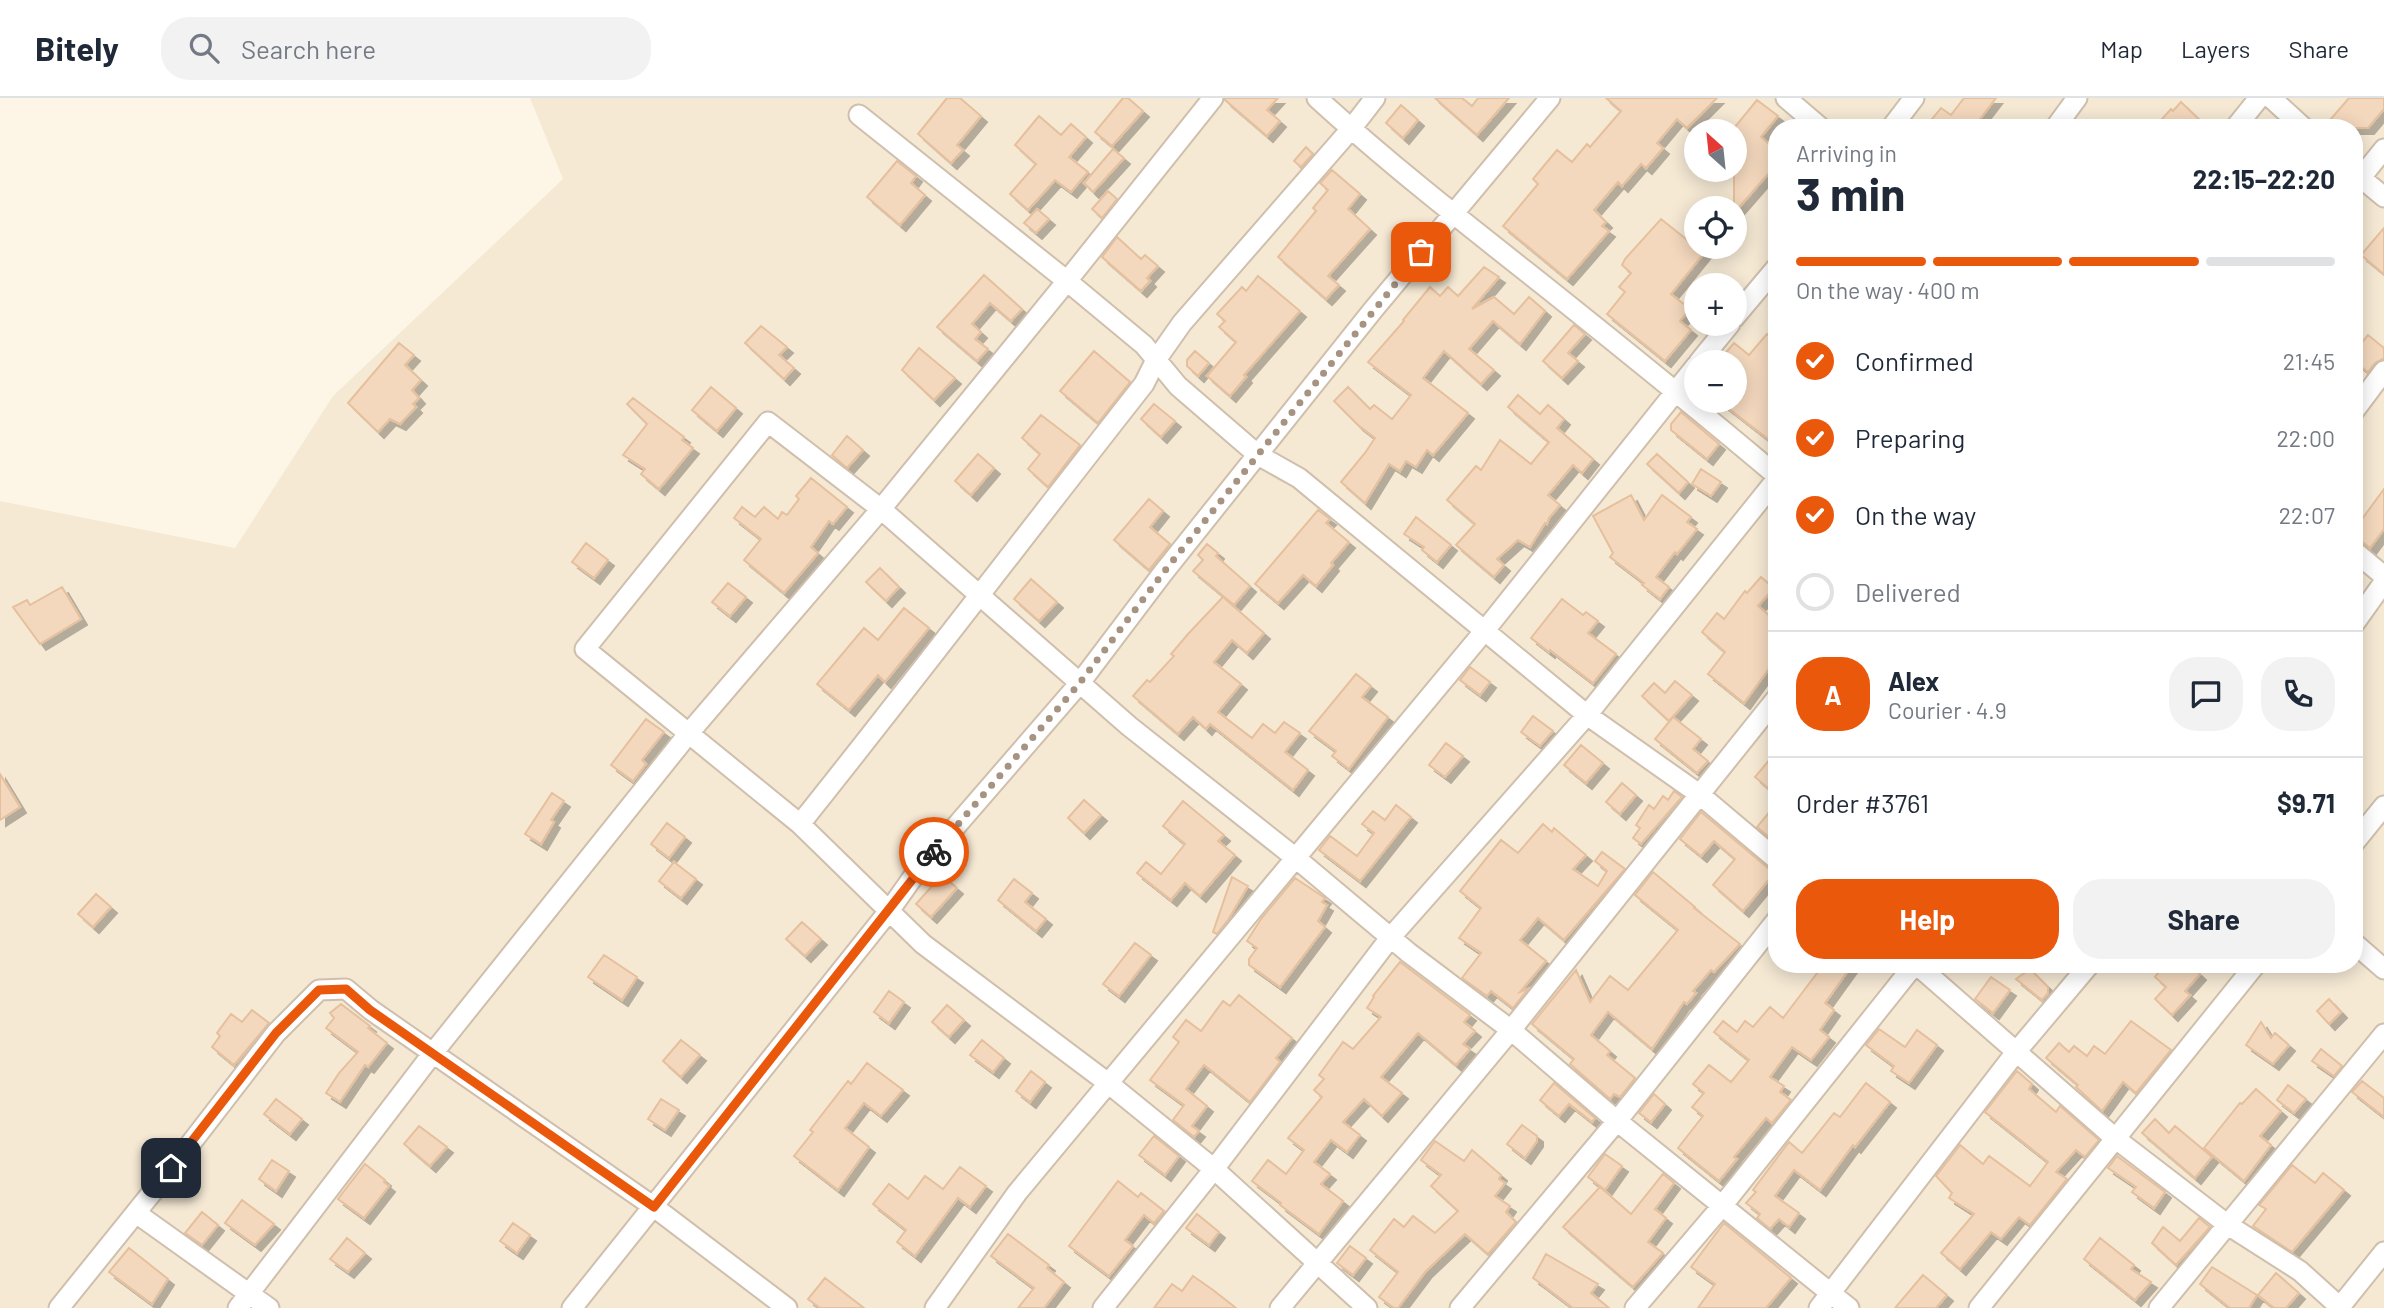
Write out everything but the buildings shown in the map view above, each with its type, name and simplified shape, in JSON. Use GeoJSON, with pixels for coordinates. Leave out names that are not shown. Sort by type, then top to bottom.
{"type":"FeatureCollection","features":[{"type":"Feature","properties":{"kind":"street"},"geometry":{"type":"LineString","coordinates":[[244,1301],[433,1053],[689,733],[881,509],[1213,98]]}},
{"type":"Feature","properties":{"kind":"street"},"geometry":{"type":"LineString","coordinates":[[1317,98],[1351,130],[1453,214],[1676,390],[1768,470]]}},
{"type":"Feature","properties":{"kind":"street"},"geometry":{"type":"LineString","coordinates":[[800,824],[1144,384],[1156,360],[1182,323],[1351,130],[1375,98]]}},
{"type":"Feature","properties":{"kind":"street"},"geometry":{"type":"LineString","coordinates":[[572,1308],[889,911],[918,870],[1079,684],[1163,573],[1550,98]]}},
{"type":"Feature","properties":{"kind":"street"},"geometry":{"type":"LineString","coordinates":[[1786,98],[1810,119]]}},
{"type":"Feature","properties":{"kind":"street"},"geometry":{"type":"LineString","coordinates":[[1898,119],[1914,98]]}},
{"type":"Feature","properties":{"kind":"street"},"geometry":{"type":"LineString","coordinates":[[2062,119],[2077,98]]}},
{"type":"Feature","properties":{"kind":"street"},"geometry":{"type":"LineString","coordinates":[[2242,119],[2259,98]]}},
{"type":"Feature","properties":{"kind":"street"},"geometry":{"type":"LineString","coordinates":[[2271,98],[2294,119]]}},
{"type":"Feature","properties":{"kind":"street"},"geometry":{"type":"LineString","coordinates":[[859,115],[1144,345],[1178,386],[1258,455],[1299,478],[1486,629],[1587,715],[1699,794],[1768,852]]}},
{"type":"Feature","properties":{"kind":"street"},"geometry":{"type":"LineString","coordinates":[[2363,172],[2384,149]]}},
{"type":"Feature","properties":{"kind":"street"},"geometry":{"type":"LineString","coordinates":[[2363,184],[2384,197]]}},
{"type":"Feature","properties":{"kind":"street"},"geometry":{"type":"LineString","coordinates":[[1747,303],[1768,278]]}},
{"type":"Feature","properties":{"kind":"street"},"geometry":{"type":"LineString","coordinates":[[1709,350],[1720,336]]}},
{"type":"Feature","properties":{"kind":"street"},"geometry":{"type":"LineString","coordinates":[[2363,399],[2384,371]]}},
{"type":"Feature","properties":{"kind":"street"},"geometry":{"type":"LineString","coordinates":[[935,1308],[1017,1193],[1486,629],[1684,380]]}},
{"type":"Feature","properties":{"kind":"street"},"geometry":{"type":"LineString","coordinates":[[1367,1308],[1214,1168],[1108,1083],[923,944],[800,824],[585,649],[768,422],[881,509],[1079,684],[1297,859],[1390,938],[1511,1030],[1616,1121],[1849,1308]]}},
{"type":"Feature","properties":{"kind":"street"},"geometry":{"type":"LineString","coordinates":[[1104,1308],[1390,938],[1587,715],[1768,487]]}},
{"type":"Feature","properties":{"kind":"street"},"geometry":{"type":"LineString","coordinates":[[2363,558],[2384,576]]}},
{"type":"Feature","properties":{"kind":"street"},"geometry":{"type":"LineString","coordinates":[[2363,611],[2384,582]]}},
{"type":"Feature","properties":{"kind":"street"},"geometry":{"type":"LineString","coordinates":[[1280,1308],[1511,1030],[1768,709]]}},
{"type":"Feature","properties":{"kind":"street"},"geometry":{"type":"LineString","coordinates":[[2363,832],[2384,806]]}},
{"type":"Feature","properties":{"kind":"street"},"geometry":{"type":"LineString","coordinates":[[1460,1308],[1616,1121],[1768,931]]}},
{"type":"Feature","properties":{"kind":"street"},"geometry":{"type":"LineString","coordinates":[[2363,951],[2384,969]]}},
{"type":"Feature","properties":{"kind":"street"},"geometry":{"type":"LineString","coordinates":[[1635,1308],[1909,973]]}},
{"type":"Feature","properties":{"kind":"street"},"geometry":{"type":"LineString","coordinates":[[1926,973],[2116,1139],[2228,1225],[2300,1271],[2340,1308],[2384,1252]]}},
{"type":"Feature","properties":{"kind":"street"},"geometry":{"type":"LineString","coordinates":[[1819,1308],[2016,1052],[2082,973]]}},
{"type":"Feature","properties":{"kind":"street"},"geometry":{"type":"LineString","coordinates":[[1979,1308],[2249,973]]}},
{"type":"Feature","properties":{"kind":"street"},"geometry":{"type":"LineString","coordinates":[[59,1308],[276,1033],[319,990],[346,989],[370,1010],[654,1207],[788,1308]]}},
{"type":"Feature","properties":{"kind":"street"},"geometry":{"type":"LineString","coordinates":[[2159,1308],[2384,1034]]}},
{"type":"Feature","properties":{"kind":"street"},"geometry":{"type":"LineString","coordinates":[[136,1213],[244,1301],[269,1308]]}},
{"type":"Feature","properties":{"kind":"shaded area"},"geometry":{"type":"Polygon","coordinates":[[[530,98],[2384,98],[2384,1308],[0,1308],[0,501],[235,548],[333,396],[563,179],[530,98]]]}},
{"type":"Feature","properties":{"kind":"way so far"},"geometry":{"type":"LineString","coordinates":[[934,852],[1079,684],[1163,573],[1421,252]]}},
{"type":"Feature","properties":{"kind":"route"},"geometry":{"type":"LineString","coordinates":[[171,1168],[276,1033],[319,990],[346,989],[370,1010],[654,1207],[934,852]]}}]}
